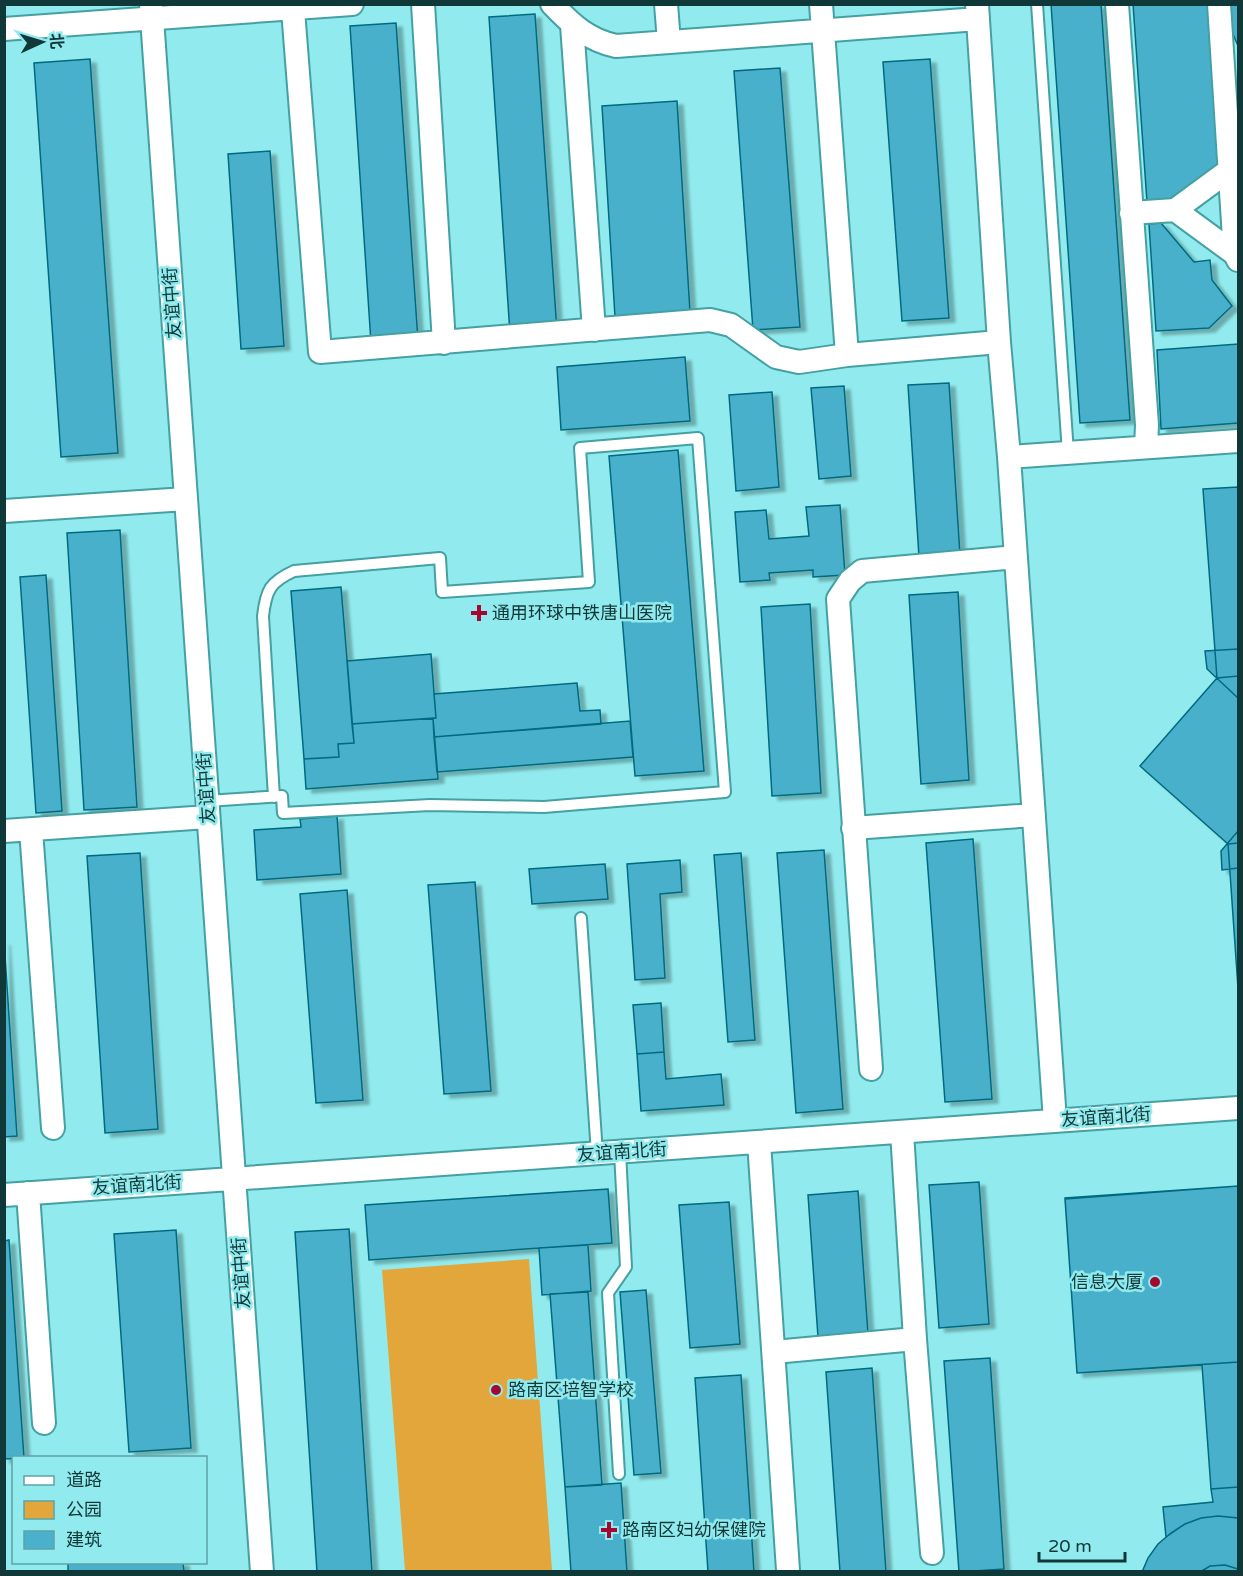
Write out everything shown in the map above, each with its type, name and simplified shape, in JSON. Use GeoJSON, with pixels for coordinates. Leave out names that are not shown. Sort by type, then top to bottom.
{"type":"FeatureCollection","features":[{"type":"Feature","properties":{"kind":"street"},"geometry":{"type":"LineString","coordinates":[[4,29],[151,11],[293,10],[352,4]]}},
{"type":"Feature","properties":{"kind":"street"},"geometry":{"type":"LineString","coordinates":[[423,4],[444,343]]}},
{"type":"Feature","properties":{"kind":"street"},"geometry":{"type":"LineString","coordinates":[[552,4],[572,25],[599,42],[616,46],[823,30],[977,12],[1055,1121]]}},
{"type":"Feature","properties":{"kind":"street"},"geometry":{"type":"LineString","coordinates":[[666,4],[669,42]]}},
{"type":"Feature","properties":{"kind":"street"},"geometry":{"type":"LineString","coordinates":[[821,4],[847,355]]}},
{"type":"Feature","properties":{"kind":"street"},"geometry":{"type":"LineString","coordinates":[[1117,4],[1147,425],[1146,447]]}},
{"type":"Feature","properties":{"kind":"street"},"geometry":{"type":"LineString","coordinates":[[1219,4],[1228,171],[1237,257]]}},
{"type":"Feature","properties":{"kind":"street"},"geometry":{"type":"LineString","coordinates":[[293,10],[320,352],[710,320],[731,325],[776,357],[799,362],[847,355],[999,342]]}},
{"type":"Feature","properties":{"kind":"street","name":"友谊中街"},"geometry":{"type":"LineString","coordinates":[[151,11],[262,1572]]}},
{"type":"Feature","properties":{"kind":"street"},"geometry":{"type":"LineString","coordinates":[[572,25],[594,330]]}},
{"type":"Feature","properties":{"kind":"street"},"geometry":{"type":"LineString","coordinates":[[1131,213],[1175,210],[1228,171]]}},
{"type":"Feature","properties":{"kind":"street"},"geometry":{"type":"LineString","coordinates":[[1175,210],[1237,257]]}},
{"type":"Feature","properties":{"kind":"street"},"geometry":{"type":"LineString","coordinates":[[1009,457],[1239,441]]}},
{"type":"Feature","properties":{"kind":"street"},"geometry":{"type":"LineString","coordinates":[[4,511],[186,499]]}},
{"type":"Feature","properties":{"kind":"street"},"geometry":{"type":"LineString","coordinates":[[871,1070],[838,599],[850,581],[862,571],[1016,557]]}},
{"type":"Feature","properties":{"kind":"street"},"geometry":{"type":"LineString","coordinates":[[4,831],[32,830],[208,809]]}},
{"type":"Feature","properties":{"kind":"street"},"geometry":{"type":"LineString","coordinates":[[853,828],[1034,815]]}},
{"type":"Feature","properties":{"kind":"street"},"geometry":{"type":"LineString","coordinates":[[32,830],[53,1128]]}},
{"type":"Feature","properties":{"kind":"street","name":"友谊南北街"},"geometry":{"type":"LineString","coordinates":[[4,1195],[1239,1108]]}},
{"type":"Feature","properties":{"kind":"street"},"geometry":{"type":"LineString","coordinates":[[902,1132],[932,1553]]}},
{"type":"Feature","properties":{"kind":"street"},"geometry":{"type":"LineString","coordinates":[[759,1142],[788,1570]]}},
{"type":"Feature","properties":{"kind":"street"},"geometry":{"type":"LineString","coordinates":[[28,1193],[44,1423]]}},
{"type":"Feature","properties":{"kind":"street"},"geometry":{"type":"LineString","coordinates":[[774,1352],[915,1339]]}},
{"type":"Feature","properties":{"kind":"lane"},"geometry":{"type":"LineString","coordinates":[[1037,4],[1068,453]]}},
{"type":"Feature","properties":{"kind":"lane"},"geometry":{"type":"LineString","coordinates":[[208,809],[282,796],[284,813],[430,805],[544,807],[725,792],[698,438],[580,448],[589,582],[442,592],[440,558],[294,571],[277,579],[265,595],[262,616],[274,797]]}},
{"type":"Feature","properties":{"kind":"lane"},"geometry":{"type":"LineString","coordinates":[[582,918],[609,1153],[626,1267],[608,1293],[619,1474]]}},
{"type":"Feature","properties":{"kind":"green space","name":"路南区培智学校"},"geometry":{"type":"Polygon","coordinates":[[[529,1259],[552,1570],[405,1571],[382,1270],[529,1259]]]}},
{"type":"Feature","properties":{"kind":"building"},"geometry":{"type":"Polygon","coordinates":[[[1051,4],[1101,4],[1130,420],[1080,423],[1051,4]]]}},
{"type":"Feature","properties":{"kind":"building"},"geometry":{"type":"Polygon","coordinates":[[[1133,4],[1209,4],[1220,168],[1178,201],[1147,202],[1133,4]]]}},
{"type":"Feature","properties":{"kind":"building"},"geometry":{"type":"Polygon","coordinates":[[[1229,4],[1238,4],[1238,46],[1230,27],[1229,4]]]}},
{"type":"Feature","properties":{"kind":"building"},"geometry":{"type":"Polygon","coordinates":[[[535,14],[557,331],[510,334],[489,17],[535,14]]]}},
{"type":"Feature","properties":{"kind":"building"},"geometry":{"type":"Polygon","coordinates":[[[396,23],[418,340],[371,343],[350,26],[396,23]]]}},
{"type":"Feature","properties":{"kind":"building"},"geometry":{"type":"Polygon","coordinates":[[[90,59],[118,453],[61,457],[34,63],[90,59]]]}},
{"type":"Feature","properties":{"kind":"building"},"geometry":{"type":"Polygon","coordinates":[[[930,59],[949,318],[902,321],[883,62],[930,59]]]}},
{"type":"Feature","properties":{"kind":"building"},"geometry":{"type":"Polygon","coordinates":[[[780,68],[800,327],[753,330],[734,71],[780,68]]]}},
{"type":"Feature","properties":{"kind":"building"},"geometry":{"type":"Polygon","coordinates":[[[677,101],[690,312],[615,317],[602,106],[677,101]]]}},
{"type":"Feature","properties":{"kind":"building"},"geometry":{"type":"Polygon","coordinates":[[[270,151],[284,346],[241,349],[228,154],[270,151]]]}},
{"type":"Feature","properties":{"kind":"building"},"geometry":{"type":"Polygon","coordinates":[[[1161,223],[1194,262],[1210,260],[1212,280],[1232,306],[1209,328],[1156,331],[1149,224],[1161,223]]]}},
{"type":"Feature","properties":{"kind":"building"},"geometry":{"type":"Polygon","coordinates":[[[1238,344],[1238,423],[1161,429],[1157,350],[1238,344]]]}},
{"type":"Feature","properties":{"kind":"building"},"geometry":{"type":"Polygon","coordinates":[[[685,357],[690,421],[561,430],[557,367],[685,357]]]}},
{"type":"Feature","properties":{"kind":"building"},"geometry":{"type":"Polygon","coordinates":[[[949,383],[960,555],[919,557],[908,385],[949,383]]]}},
{"type":"Feature","properties":{"kind":"building"},"geometry":{"type":"Polygon","coordinates":[[[844,386],[851,476],[819,479],[811,388],[844,386]]]}},
{"type":"Feature","properties":{"kind":"building"},"geometry":{"type":"Polygon","coordinates":[[[772,392],[779,487],[736,491],[729,395],[772,392]]]}},
{"type":"Feature","properties":{"kind":"building"},"geometry":{"type":"Polygon","coordinates":[[[678,450],[704,771],[635,776],[609,456],[678,450]]]}},
{"type":"Feature","properties":{"kind":"building"},"geometry":{"type":"Polygon","coordinates":[[[1238,487],[1238,676],[1217,678],[1203,489],[1238,487]]]}},
{"type":"Feature","properties":{"kind":"building"},"geometry":{"type":"Polygon","coordinates":[[[840,505],[845,575],[813,577],[813,570],[769,573],[770,580],[740,582],[735,512],[766,510],[769,539],[809,536],[806,507],[840,505]]]}},
{"type":"Feature","properties":{"kind":"building"},"geometry":{"type":"Polygon","coordinates":[[[120,530],[137,807],[84,810],[67,533],[120,530]]]}},
{"type":"Feature","properties":{"kind":"building"},"geometry":{"type":"Polygon","coordinates":[[[46,575],[62,811],[36,813],[20,577],[46,575]]]}},
{"type":"Feature","properties":{"kind":"building"},"geometry":{"type":"Polygon","coordinates":[[[341,587],[354,743],[338,744],[339,757],[304,759],[291,591],[341,587]]]}},
{"type":"Feature","properties":{"kind":"building"},"geometry":{"type":"Polygon","coordinates":[[[958,592],[969,780],[921,784],[909,595],[958,592]]]}},
{"type":"Feature","properties":{"kind":"building"},"geometry":{"type":"Polygon","coordinates":[[[810,604],[821,793],[772,796],[761,607],[810,604]]]}},
{"type":"Feature","properties":{"kind":"building"},"geometry":{"type":"Polygon","coordinates":[[[1238,649],[1238,698],[1207,669],[1205,651],[1238,649]]]}},
{"type":"Feature","properties":{"kind":"building"},"geometry":{"type":"Polygon","coordinates":[[[431,654],[436,718],[352,724],[347,661],[431,654]]]}},
{"type":"Feature","properties":{"kind":"building"},"geometry":{"type":"Polygon","coordinates":[[[1238,676],[1238,843],[1228,844],[1140,766],[1217,678],[1238,676]]]}},
{"type":"Feature","properties":{"kind":"building"},"geometry":{"type":"Polygon","coordinates":[[[577,683],[580,711],[600,710],[601,724],[434,737],[433,718],[436,718],[434,694],[577,683]]]}},
{"type":"Feature","properties":{"kind":"building"},"geometry":{"type":"Polygon","coordinates":[[[433,718],[438,779],[306,789],[304,759],[339,757],[338,744],[354,743],[352,724],[433,718]]]}},
{"type":"Feature","properties":{"kind":"building"},"geometry":{"type":"Polygon","coordinates":[[[630,721],[633,757],[437,772],[434,737],[630,721]]]}},
{"type":"Feature","properties":{"kind":"building"},"geometry":{"type":"Polygon","coordinates":[[[337,816],[341,874],[257,880],[254,830],[301,827],[300,819],[337,816]]]}},
{"type":"Feature","properties":{"kind":"building"},"geometry":{"type":"Polygon","coordinates":[[[1238,831],[1238,868],[1222,870],[1221,851],[1238,831]]]}},
{"type":"Feature","properties":{"kind":"building"},"geometry":{"type":"Polygon","coordinates":[[[973,839],[992,1099],[945,1102],[926,843],[973,839]]]}},
{"type":"Feature","properties":{"kind":"building"},"geometry":{"type":"Polygon","coordinates":[[[1238,843],[1238,988],[1228,844],[1238,843]]]}},
{"type":"Feature","properties":{"kind":"building"},"geometry":{"type":"Polygon","coordinates":[[[824,850],[843,1109],[796,1113],[777,853],[824,850]]]}},
{"type":"Feature","properties":{"kind":"building"},"geometry":{"type":"Polygon","coordinates":[[[140,853],[158,1129],[105,1133],[87,856],[140,853]]]}},
{"type":"Feature","properties":{"kind":"building"},"geometry":{"type":"Polygon","coordinates":[[[741,853],[755,1040],[728,1042],[714,855],[741,853]]]}},
{"type":"Feature","properties":{"kind":"building"},"geometry":{"type":"Polygon","coordinates":[[[680,860],[682,892],[660,894],[665,978],[635,980],[627,864],[680,860]]]}},
{"type":"Feature","properties":{"kind":"building"},"geometry":{"type":"Polygon","coordinates":[[[605,864],[608,899],[532,904],[529,869],[605,864]]]}},
{"type":"Feature","properties":{"kind":"building"},"geometry":{"type":"Polygon","coordinates":[[[475,882],[491,1091],[444,1094],[428,885],[475,882]]]}},
{"type":"Feature","properties":{"kind":"building"},"geometry":{"type":"Polygon","coordinates":[[[347,890],[363,1100],[316,1103],[300,894],[347,890]]]}},
{"type":"Feature","properties":{"kind":"building"},"geometry":{"type":"Polygon","coordinates":[[[4,941],[17,1136],[4,1137],[4,941]]]}},
{"type":"Feature","properties":{"kind":"building"},"geometry":{"type":"Polygon","coordinates":[[[661,1003],[664,1052],[637,1054],[633,1005],[661,1003]]]}},
{"type":"Feature","properties":{"kind":"building"},"geometry":{"type":"Polygon","coordinates":[[[664,1052],[666,1079],[721,1074],[724,1105],[641,1111],[637,1054],[664,1052]]]}},
{"type":"Feature","properties":{"kind":"building"},"geometry":{"type":"Polygon","coordinates":[[[979,1182],[989,1324],[939,1328],[929,1185],[979,1182]]]}},
{"type":"Feature","properties":{"kind":"building","name":"信息大厦"},"geometry":{"type":"Polygon","coordinates":[[[1238,1186],[1238,1487],[1211,1489],[1202,1365],[1077,1373],[1065,1199],[1238,1186]]]}},
{"type":"Feature","properties":{"kind":"building","name":"信息大厦"},"geometry":{"type":"Polygon","coordinates":[[[1238,1186],[1238,1362],[1077,1373],[1065,1198],[1238,1186]]]}},
{"type":"Feature","properties":{"kind":"building"},"geometry":{"type":"Polygon","coordinates":[[[608,1189],[612,1243],[369,1260],[365,1205],[608,1189]]]}},
{"type":"Feature","properties":{"kind":"building"},"geometry":{"type":"Polygon","coordinates":[[[858,1191],[868,1334],[818,1337],[808,1195],[858,1191]]]}},
{"type":"Feature","properties":{"kind":"building"},"geometry":{"type":"Polygon","coordinates":[[[729,1202],[740,1344],[690,1348],[679,1205],[729,1202]]]}},
{"type":"Feature","properties":{"kind":"building"},"geometry":{"type":"Polygon","coordinates":[[[349,1229],[372,1572],[317,1572],[295,1232],[349,1229]]]}},
{"type":"Feature","properties":{"kind":"building"},"geometry":{"type":"Polygon","coordinates":[[[176,1230],[191,1448],[129,1452],[114,1234],[176,1230]]]}},
{"type":"Feature","properties":{"kind":"building"},"geometry":{"type":"Polygon","coordinates":[[[9,1240],[24,1456],[4,1459],[4,1241],[9,1240]]]}},
{"type":"Feature","properties":{"kind":"building"},"geometry":{"type":"Polygon","coordinates":[[[588,1245],[591,1291],[542,1295],[539,1248],[588,1245]]]}},
{"type":"Feature","properties":{"kind":"building"},"geometry":{"type":"Polygon","coordinates":[[[646,1290],[661,1473],[634,1475],[620,1292],[646,1290]]]}},
{"type":"Feature","properties":{"kind":"building"},"geometry":{"type":"Polygon","coordinates":[[[588,1292],[602,1485],[565,1487],[550,1294],[588,1292]]]}},
{"type":"Feature","properties":{"kind":"building"},"geometry":{"type":"Polygon","coordinates":[[[990,1358],[1004,1569],[959,1572],[944,1361],[990,1358]]]}},
{"type":"Feature","properties":{"kind":"building"},"geometry":{"type":"Polygon","coordinates":[[[872,1368],[886,1572],[840,1572],[826,1372],[872,1368]]]}},
{"type":"Feature","properties":{"kind":"building"},"geometry":{"type":"Polygon","coordinates":[[[741,1375],[754,1572],[708,1572],[695,1378],[741,1375]]]}},
{"type":"Feature","properties":{"kind":"building"},"geometry":{"type":"Polygon","coordinates":[[[621,1483],[627,1572],[571,1572],[565,1487],[621,1483]]]}},
{"type":"Feature","properties":{"kind":"building"},"geometry":{"type":"Polygon","coordinates":[[[1238,1487],[1238,1518],[1218,1516],[1201,1518],[1185,1524],[1166,1537],[1163,1507],[1213,1502],[1211,1489],[1238,1487]]]}},
{"type":"Feature","properties":{"kind":"building"},"geometry":{"type":"Polygon","coordinates":[[[1218,1516],[1238,1518],[1238,1569],[1225,1565],[1210,1566],[1200,1572],[1142,1572],[1158,1544],[1171,1533],[1201,1518],[1218,1516]]]}},
{"type":"Feature","properties":{"kind":"building"},"geometry":{"type":"Polygon","coordinates":[[[68,1564],[183,1564],[184,1572],[68,1572],[68,1564]]]}},
{"type":"Feature","properties":{"kind":"building"},"geometry":{"type":"Polygon","coordinates":[[[1225,1565],[1238,1569],[1238,1572],[1200,1572],[1210,1566],[1225,1565]]]}},
{"type":"Feature","properties":{"kind":"place","name":"通用环球中铁唐山医院"},"geometry":{"type":"Point","coordinates":[479,613]}},
{"type":"Feature","properties":{"kind":"place","name":"信息大厦"},"geometry":{"type":"Point","coordinates":[1155,1282]}},
{"type":"Feature","properties":{"kind":"place","name":"路南区培智学校"},"geometry":{"type":"Point","coordinates":[496,1390]}},
{"type":"Feature","properties":{"kind":"place","name":"路南区妇幼保健院"},"geometry":{"type":"Point","coordinates":[609,1530]}}]}
